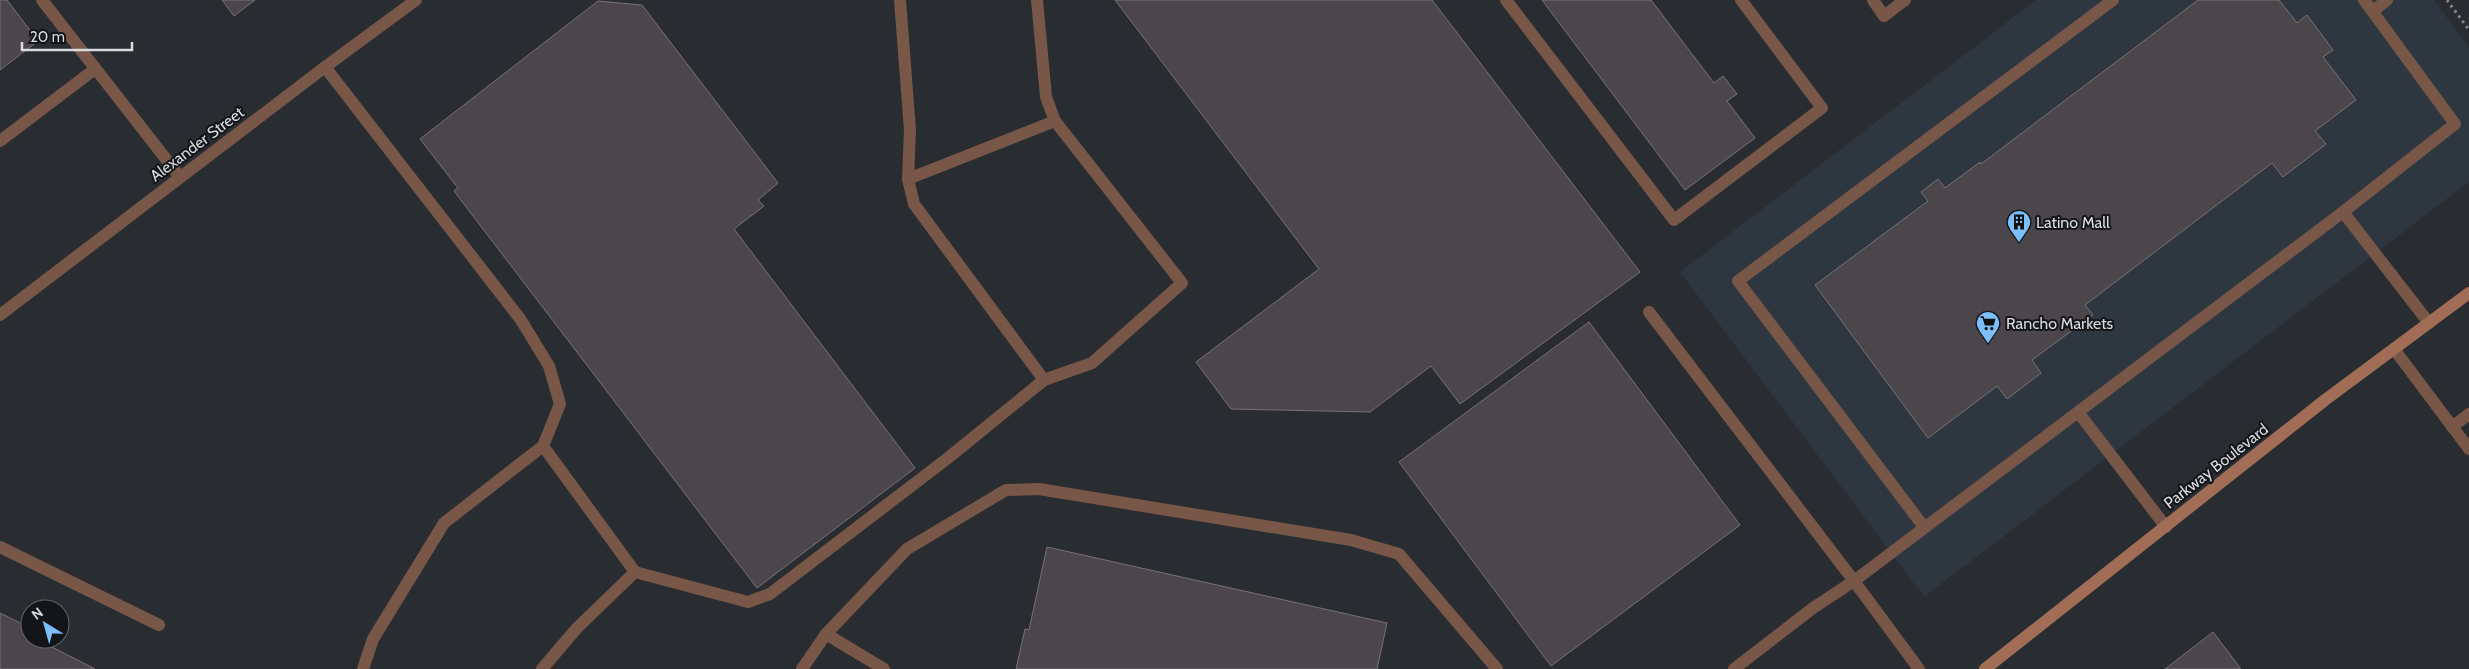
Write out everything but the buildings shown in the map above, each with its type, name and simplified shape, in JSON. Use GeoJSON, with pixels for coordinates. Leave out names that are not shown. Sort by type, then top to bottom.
{"type":"FeatureCollection","features":[{"type":"Feature","properties":{"kind":"street"},"geometry":{"type":"LineString","coordinates":[[42,0],[180,178]]}},
{"type":"Feature","properties":{"kind":"street","name":"Alexander Street"},"geometry":{"type":"LineString","coordinates":[[0,315],[325,67],[416,0]]}},
{"type":"Feature","properties":{"kind":"street"},"geometry":{"type":"LineString","coordinates":[[900,0],[910,130],[908,179],[914,204],[1044,380]]}},
{"type":"Feature","properties":{"kind":"street"},"geometry":{"type":"LineString","coordinates":[[543,446],[635,572],[748,602],[770,594],[948,458],[1044,380],[1092,363],[1182,283],[1055,121],[1046,96],[1037,0]]}},
{"type":"Feature","properties":{"kind":"street"},"geometry":{"type":"LineString","coordinates":[[1506,0],[1674,220],[1822,108],[1741,0]]}},
{"type":"Feature","properties":{"kind":"street"},"geometry":{"type":"LineString","coordinates":[[1872,0],[1884,16],[1905,0]]}},
{"type":"Feature","properties":{"kind":"street"},"geometry":{"type":"LineString","coordinates":[[1924,527],[1738,281],[2113,0]]}},
{"type":"Feature","properties":{"kind":"street"},"geometry":{"type":"LineString","coordinates":[[1734,669],[1813,608],[1854,581],[2343,212],[2455,124],[2364,0]]}},
{"type":"Feature","properties":{"kind":"street"},"geometry":{"type":"LineString","coordinates":[[2373,12],[2387,0]]}},
{"type":"Feature","properties":{"kind":"street"},"geometry":{"type":"LineString","coordinates":[[325,67],[521,320],[549,366],[560,404],[543,446],[444,523],[373,639],[363,669]]}},
{"type":"Feature","properties":{"kind":"street"},"geometry":{"type":"LineString","coordinates":[[0,141],[95,69]]}},
{"type":"Feature","properties":{"kind":"street"},"geometry":{"type":"LineString","coordinates":[[908,179],[1055,121]]}},
{"type":"Feature","properties":{"kind":"street"},"geometry":{"type":"LineString","coordinates":[[2343,212],[2429,323]]}},
{"type":"Feature","properties":{"kind":"street","name":"Parkway Boulevard"},"geometry":{"type":"LineString","coordinates":[[1985,669],[2166,526],[2469,293]]}},
{"type":"Feature","properties":{"kind":"street"},"geometry":{"type":"LineString","coordinates":[[1649,312],[1919,669]]}},
{"type":"Feature","properties":{"kind":"street"},"geometry":{"type":"LineString","coordinates":[[2394,349],[2469,449]]}},
{"type":"Feature","properties":{"kind":"street"},"geometry":{"type":"LineString","coordinates":[[2078,412],[2166,526]]}},
{"type":"Feature","properties":{"kind":"street"},"geometry":{"type":"LineString","coordinates":[[2452,427],[2469,414]]}},
{"type":"Feature","properties":{"kind":"street"},"geometry":{"type":"LineString","coordinates":[[802,669],[826,634],[907,549],[1006,490],[1039,489],[1351,540],[1399,554],[1497,669]]}},
{"type":"Feature","properties":{"kind":"street"},"geometry":{"type":"LineString","coordinates":[[0,547],[159,625]]}},
{"type":"Feature","properties":{"kind":"street"},"geometry":{"type":"LineString","coordinates":[[542,669],[577,628],[635,572]]}},
{"type":"Feature","properties":{"kind":"street"},"geometry":{"type":"LineString","coordinates":[[826,634],[884,669]]}},
{"type":"Feature","properties":{"kind":"path"},"geometry":{"type":"LineString","coordinates":[[2447,0],[2469,30]]}},
{"type":"Feature","properties":{"kind":"shaded area"},"geometry":{"type":"Polygon","coordinates":[[[2036,0],[2434,0],[2469,47],[2469,182],[1924,597],[1680,272],[2036,0]]]}},
{"type":"Feature","properties":{"kind":"place","name":"Latino Mall"},"geometry":{"type":"Point","coordinates":[2019,243]}},
{"type":"Feature","properties":{"kind":"place","name":"Rancho Markets"},"geometry":{"type":"Point","coordinates":[1988,344]}}]}
